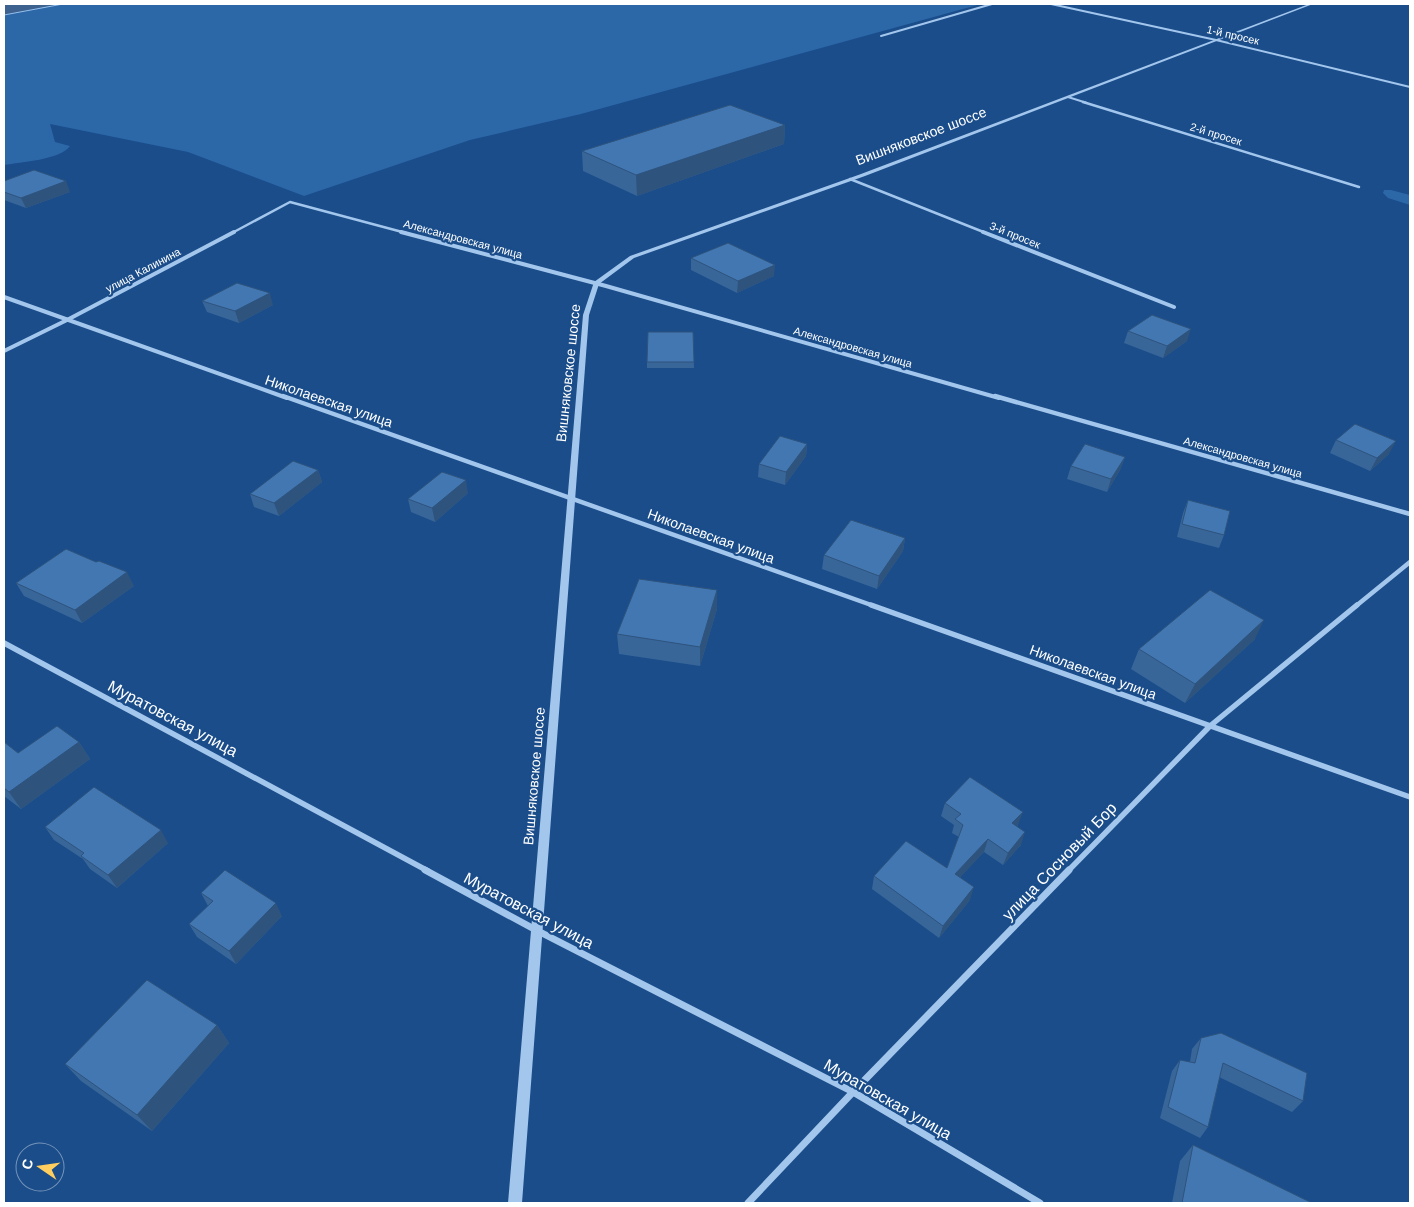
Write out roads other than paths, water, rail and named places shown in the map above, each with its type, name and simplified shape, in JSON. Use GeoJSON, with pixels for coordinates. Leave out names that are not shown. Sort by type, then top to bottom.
{"type":"FeatureCollection","features":[{"type":"Feature","properties":{"kind":"street"},"geometry":{"type":"LineString","coordinates":[[881,36],[992,4]]}},
{"type":"Feature","properties":{"kind":"street","name":"1-й просек"},"geometry":{"type":"LineString","coordinates":[[1050,4],[1216,40],[1410,87]]}},
{"type":"Feature","properties":{"kind":"street","name":"Вишняковское шоссе"},"geometry":{"type":"LineString","coordinates":[[515,1203],[586,316],[596,283],[632,257],[850,179],[1311,4]]}},
{"type":"Feature","properties":{"kind":"street","name":"2-й просек"},"geometry":{"type":"LineString","coordinates":[[1068,97],[1359,187]]}},
{"type":"Feature","properties":{"kind":"street","name":"3-й просек"},"geometry":{"type":"LineString","coordinates":[[850,179],[1174,308]]}},
{"type":"Feature","properties":{"kind":"street","name":"Александровская улица"},"geometry":{"type":"LineString","coordinates":[[290,202],[596,283],[1410,514]]}},
{"type":"Feature","properties":{"kind":"street","name":"улица Калинина"},"geometry":{"type":"LineString","coordinates":[[4,351],[67,320],[290,202]]}},
{"type":"Feature","properties":{"kind":"street","name":"Николаевская улица"},"geometry":{"type":"LineString","coordinates":[[4,297],[1410,797]]}},
{"type":"Feature","properties":{"kind":"street","name":"улица Сосновый Бор"},"geometry":{"type":"LineString","coordinates":[[748,1203],[853,1092],[1210,726],[1410,562]]}},
{"type":"Feature","properties":{"kind":"street","name":"Муратовская улица"},"geometry":{"type":"LineString","coordinates":[[4,643],[536,930],[853,1092],[1040,1203]]}}]}
